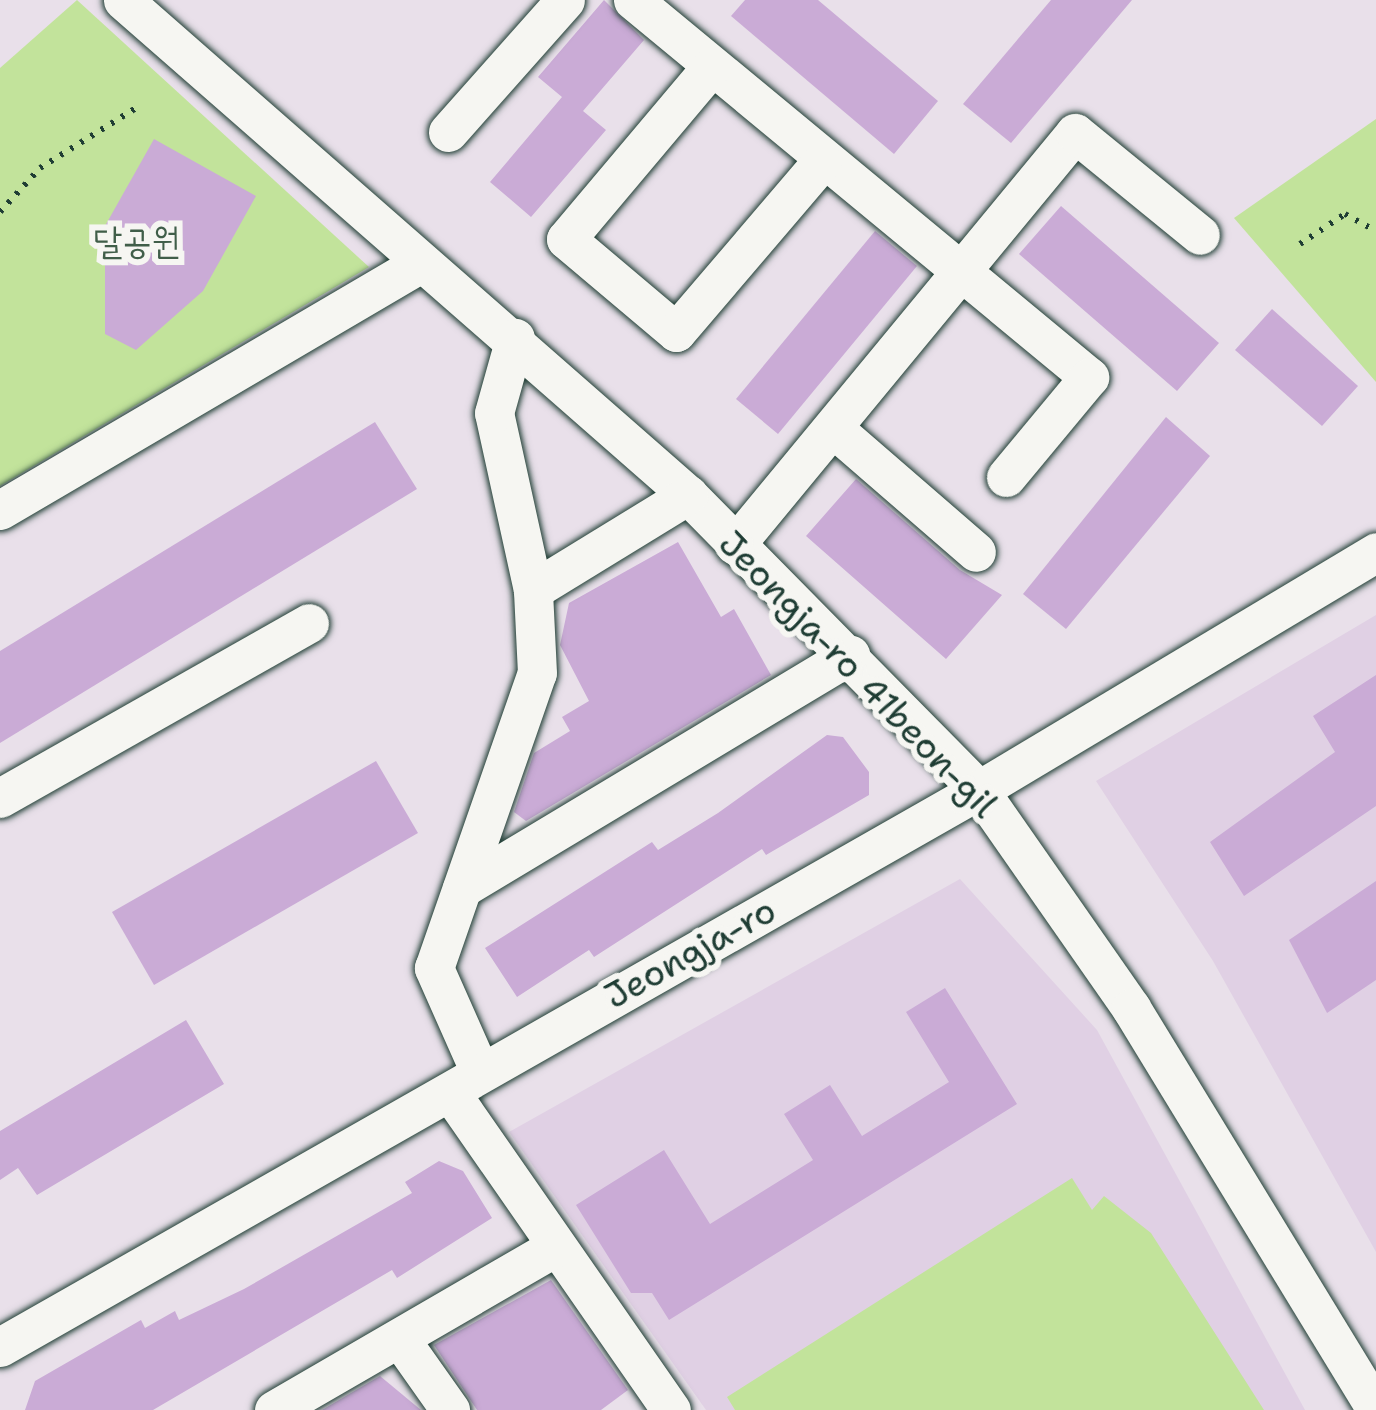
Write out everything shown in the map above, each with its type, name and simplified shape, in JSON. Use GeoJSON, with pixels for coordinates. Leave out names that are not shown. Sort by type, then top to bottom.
{"type":"FeatureCollection","features":[{"type":"Feature","properties":{"kind":"street","name":"Jeongja-ro 41beon-gil"},"geometry":{"type":"LineString","coordinates":[[123,0],[515,338],[688,495],[979,790],[1131,1008],[1372,1404]]}},
{"type":"Feature","properties":{"kind":"street"},"geometry":{"type":"LineString","coordinates":[[448,133],[565,0]]}},
{"type":"Feature","properties":{"kind":"street"},"geometry":{"type":"LineString","coordinates":[[642,3],[711,68],[1089,377],[1006,477]]}},
{"type":"Feature","properties":{"kind":"street"},"geometry":{"type":"LineString","coordinates":[[711,68],[566,239],[676,332],[822,160]]}},
{"type":"Feature","properties":{"kind":"street"},"geometry":{"type":"LineString","coordinates":[[735,545],[1075,133],[1200,235]]}},
{"type":"Feature","properties":{"kind":"street"},"geometry":{"type":"LineString","coordinates":[[0,510],[422,262]]}},
{"type":"Feature","properties":{"kind":"street"},"geometry":{"type":"LineString","coordinates":[[515,338],[494,413],[532,590],[537,673],[434,968],[465,1082],[554,1248],[671,1410]]}},
{"type":"Feature","properties":{"kind":"street"},"geometry":{"type":"LineString","coordinates":[[833,428],[976,552]]}},
{"type":"Feature","properties":{"kind":"street"},"geometry":{"type":"LineString","coordinates":[[532,590],[688,495]]}},
{"type":"Feature","properties":{"kind":"street","name":"Jeongja-ro"},"geometry":{"type":"LineString","coordinates":[[0,1347],[979,790],[1376,552]]}},
{"type":"Feature","properties":{"kind":"street"},"geometry":{"type":"LineString","coordinates":[[0,798],[309,623]]}},
{"type":"Feature","properties":{"kind":"street"},"geometry":{"type":"LineString","coordinates":[[462,888],[850,655]]}},
{"type":"Feature","properties":{"kind":"street"},"geometry":{"type":"LineString","coordinates":[[274,1410],[554,1248]]}},
{"type":"Feature","properties":{"kind":"street"},"geometry":{"type":"LineString","coordinates":[[400,1339],[450,1410]]}},
{"type":"Feature","properties":{"kind":"path"},"geometry":{"type":"LineString","coordinates":[[0,212],[40,168],[136,108]]}},
{"type":"Feature","properties":{"kind":"path"},"geometry":{"type":"LineString","coordinates":[[1300,244],[1346,214],[1376,231]]}},
{"type":"Feature","properties":{"kind":"shaded area"},"geometry":{"type":"Polygon","coordinates":[[[1376,615],[1376,1252],[1213,961],[1096,781],[1376,615]]]}},
{"type":"Feature","properties":{"kind":"shaded area"},"geometry":{"type":"Polygon","coordinates":[[[960,879],[1097,1030],[1305,1410],[706,1410],[509,1132],[960,879]]]}},
{"type":"Feature","properties":{"kind":"green space","name":"달공원"},"geometry":{"type":"Polygon","coordinates":[[[77,0],[369,267],[0,486],[0,68],[77,0]]]}},
{"type":"Feature","properties":{"kind":"green space"},"geometry":{"type":"Polygon","coordinates":[[[1376,119],[1376,382],[1234,218],[1376,119]]]}},
{"type":"Feature","properties":{"kind":"green space"},"geometry":{"type":"Polygon","coordinates":[[[1072,1178],[1092,1210],[1104,1196],[1151,1233],[1264,1410],[735,1410],[727,1397],[1072,1178]]]}},
{"type":"Feature","properties":{"kind":"building"},"geometry":{"type":"Polygon","coordinates":[[[604,0],[644,40],[583,111],[606,130],[531,217],[490,182],[562,97],[538,77],[604,0]]]}},
{"type":"Feature","properties":{"kind":"building"},"geometry":{"type":"Polygon","coordinates":[[[745,0],[818,0],[938,101],[894,154],[731,16],[745,0]]]}},
{"type":"Feature","properties":{"kind":"building"},"geometry":{"type":"Polygon","coordinates":[[[1051,0],[1132,0],[1011,143],[963,104],[1051,0]]]}},
{"type":"Feature","properties":{"kind":"building"},"geometry":{"type":"Polygon","coordinates":[[[154,139],[256,196],[203,291],[136,350],[105,334],[105,226],[154,139]]]}},
{"type":"Feature","properties":{"kind":"building"},"geometry":{"type":"Polygon","coordinates":[[[1061,206],[1219,343],[1177,391],[1019,254],[1061,206]]]}},
{"type":"Feature","properties":{"kind":"building"},"geometry":{"type":"Polygon","coordinates":[[[875,231],[917,266],[778,434],[736,399],[875,231]]]}},
{"type":"Feature","properties":{"kind":"building"},"geometry":{"type":"Polygon","coordinates":[[[1272,309],[1358,386],[1322,426],[1235,350],[1272,309]]]}},
{"type":"Feature","properties":{"kind":"building"},"geometry":{"type":"Polygon","coordinates":[[[1166,417],[1210,456],[1066,629],[1023,594],[1166,417]]]}},
{"type":"Feature","properties":{"kind":"building"},"geometry":{"type":"Polygon","coordinates":[[[375,422],[417,489],[0,743],[0,651],[375,422]]]}},
{"type":"Feature","properties":{"kind":"building"},"geometry":{"type":"Polygon","coordinates":[[[856,479],[960,570],[1002,595],[946,659],[806,536],[856,479]]]}},
{"type":"Feature","properties":{"kind":"building"},"geometry":{"type":"Polygon","coordinates":[[[678,542],[721,617],[734,609],[771,675],[526,821],[514,812],[534,753],[570,731],[562,717],[589,701],[560,645],[569,603],[678,542]]]}},
{"type":"Feature","properties":{"kind":"building"},"geometry":{"type":"Polygon","coordinates":[[[1376,675],[1376,806],[1244,896],[1210,842],[1335,752],[1313,716],[1376,675]]]}},
{"type":"Feature","properties":{"kind":"building"},"geometry":{"type":"Polygon","coordinates":[[[827,735],[843,737],[869,772],[869,795],[766,855],[762,849],[594,957],[589,950],[517,997],[485,948],[652,842],[658,850],[718,813],[827,735]]]}},
{"type":"Feature","properties":{"kind":"building"},"geometry":{"type":"Polygon","coordinates":[[[376,761],[418,833],[154,985],[112,912],[376,761]]]}},
{"type":"Feature","properties":{"kind":"building"},"geometry":{"type":"Polygon","coordinates":[[[1376,881],[1376,980],[1327,1013],[1289,940],[1376,881]]]}},
{"type":"Feature","properties":{"kind":"building"},"geometry":{"type":"Polygon","coordinates":[[[945,988],[1017,1104],[669,1320],[652,1293],[631,1293],[576,1205],[664,1150],[710,1224],[813,1160],[784,1114],[830,1085],[862,1136],[949,1082],[906,1012],[945,988]]]}},
{"type":"Feature","properties":{"kind":"building"},"geometry":{"type":"Polygon","coordinates":[[[186,1020],[224,1084],[37,1195],[18,1168],[0,1180],[0,1131],[186,1020]]]}},
{"type":"Feature","properties":{"kind":"building"},"geometry":{"type":"Polygon","coordinates":[[[439,1161],[463,1171],[492,1218],[397,1278],[392,1270],[153,1410],[25,1410],[35,1381],[141,1320],[145,1328],[175,1311],[179,1320],[244,1289],[412,1193],[405,1182],[439,1161]]]}},
{"type":"Feature","properties":{"kind":"building"},"geometry":{"type":"Polygon","coordinates":[[[551,1280],[628,1390],[601,1410],[477,1410],[434,1345],[551,1280]]]}},
{"type":"Feature","properties":{"kind":"building"},"geometry":{"type":"Polygon","coordinates":[[[380,1376],[421,1410],[322,1410],[380,1376]]]}}]}
